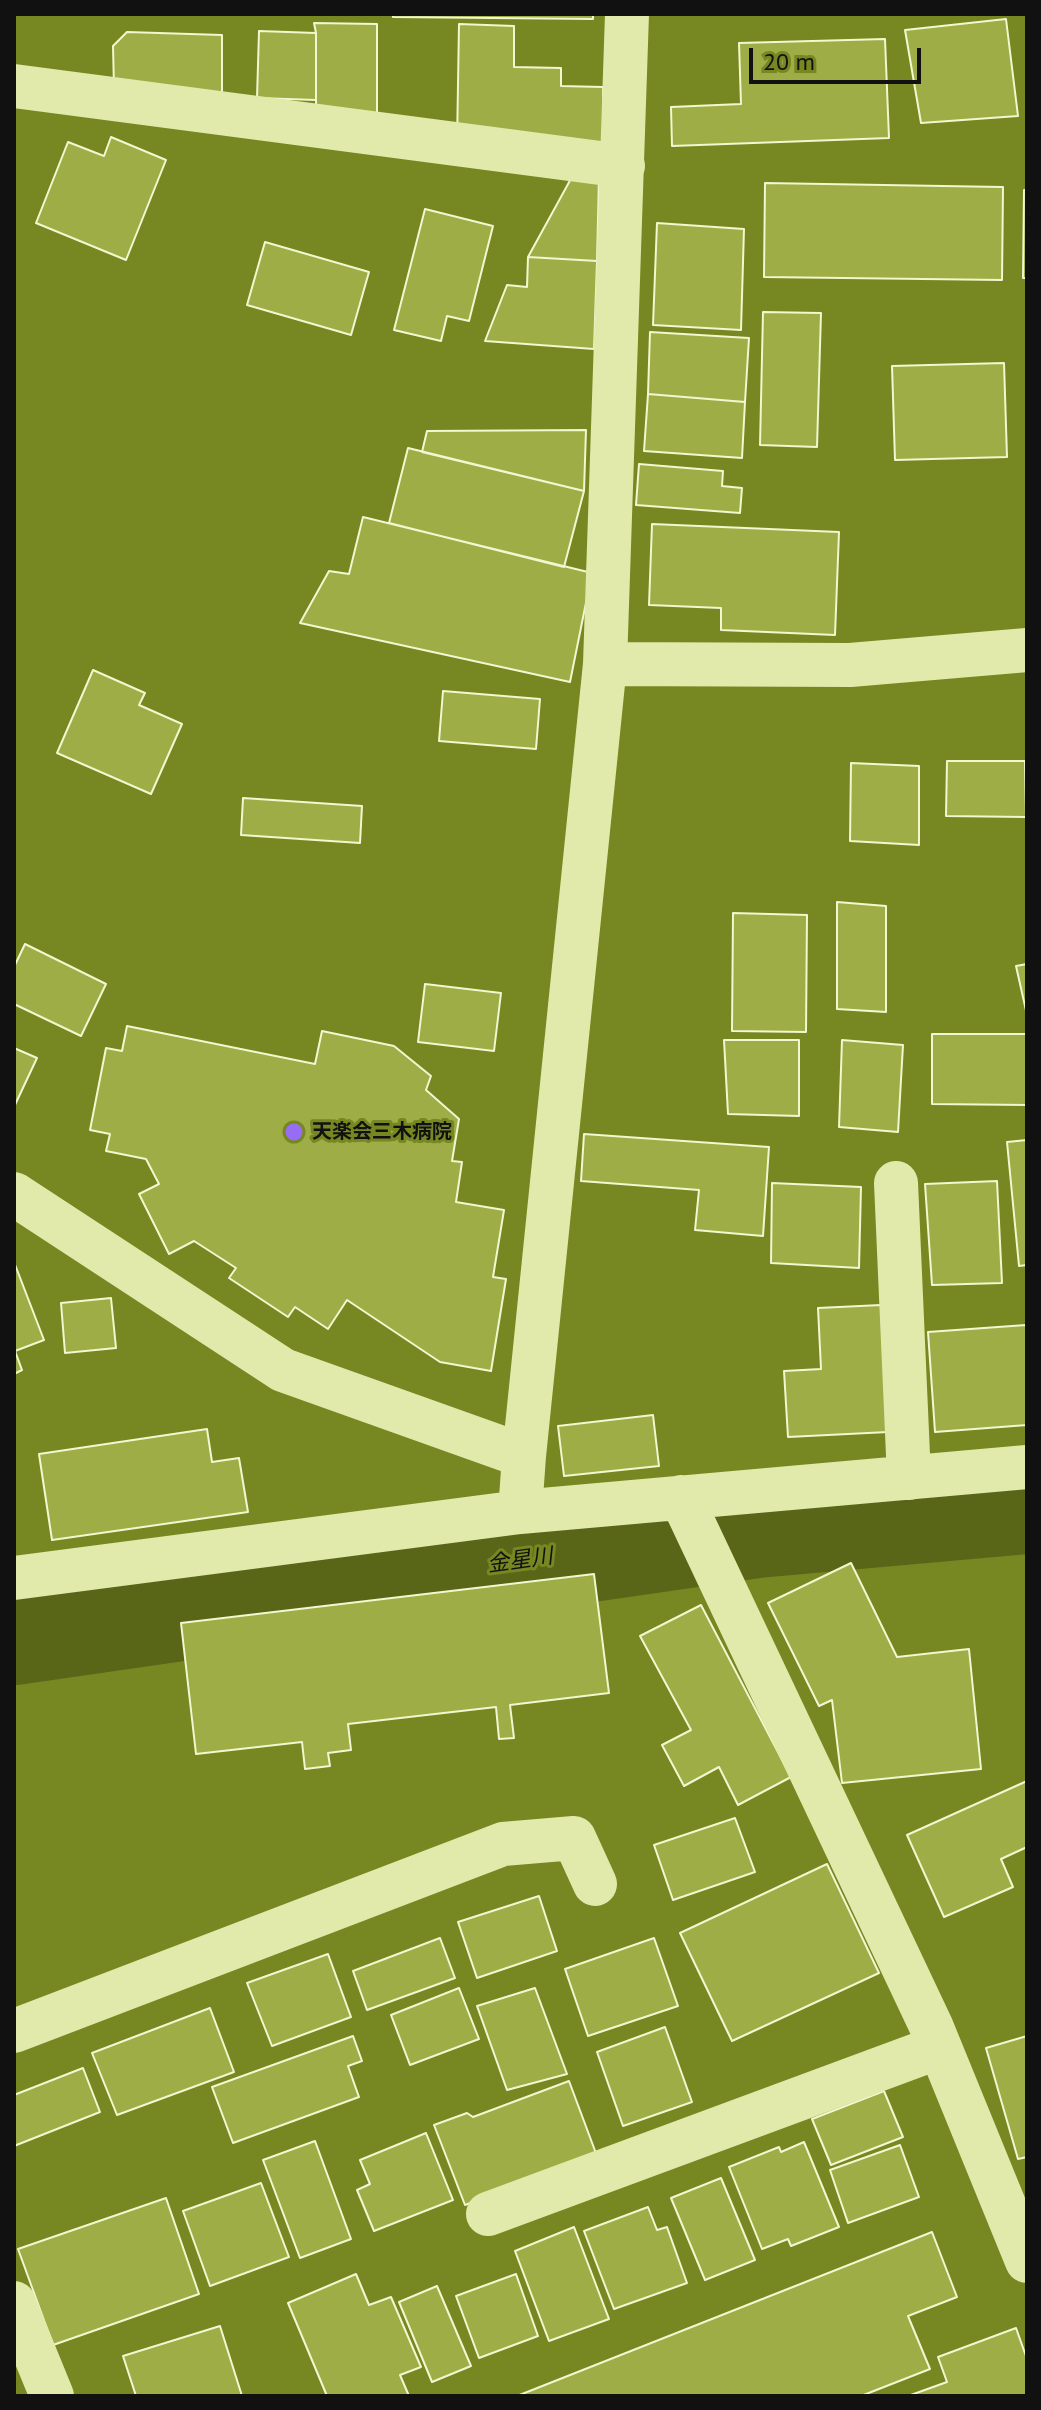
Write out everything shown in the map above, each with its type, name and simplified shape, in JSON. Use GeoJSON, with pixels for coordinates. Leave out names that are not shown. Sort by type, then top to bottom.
{"type":"FeatureCollection","features":[{"type":"Feature","properties":{"kind":"street"},"geometry":{"type":"LineString","coordinates":[[520,1512],[605,664],[627,14]]}},
{"type":"Feature","properties":{"kind":"street"},"geometry":{"type":"LineString","coordinates":[[14,86],[623,166]]}},
{"type":"Feature","properties":{"kind":"street"},"geometry":{"type":"LineString","coordinates":[[605,664],[850,665],[1027,650]]}},
{"type":"Feature","properties":{"kind":"street"},"geometry":{"type":"LineString","coordinates":[[896,1183],[909,1478]]}},
{"type":"Feature","properties":{"kind":"street"},"geometry":{"type":"LineString","coordinates":[[14,1194],[283,1370],[524,1456]]}},
{"type":"Feature","properties":{"kind":"street"},"geometry":{"type":"LineString","coordinates":[[14,1578],[520,1512],[1027,1467]]}},
{"type":"Feature","properties":{"kind":"street"},"geometry":{"type":"LineString","coordinates":[[681,1497],[932,2028],[1027,2261]]}},
{"type":"Feature","properties":{"kind":"street"},"geometry":{"type":"LineString","coordinates":[[14,2031],[503,1844],[574,1838],[595,1884]]}},
{"type":"Feature","properties":{"kind":"street"},"geometry":{"type":"LineString","coordinates":[[488,2214],[939,2047]]}},
{"type":"Feature","properties":{"kind":"street"},"geometry":{"type":"LineString","coordinates":[[14,2303],[52,2396]]}},
{"type":"Feature","properties":{"kind":"building"},"geometry":{"type":"Polygon","coordinates":[[[393,14],[593,14],[593,19],[393,17],[393,14]]]}},
{"type":"Feature","properties":{"kind":"building"},"geometry":{"type":"Polygon","coordinates":[[[1006,19],[1018,116],[921,123],[905,30],[1006,19]]]}},
{"type":"Feature","properties":{"kind":"building"},"geometry":{"type":"Polygon","coordinates":[[[314,23],[377,24],[377,117],[316,117],[314,23]]]}},
{"type":"Feature","properties":{"kind":"building"},"geometry":{"type":"Polygon","coordinates":[[[459,24],[514,26],[514,67],[561,68],[561,86],[603,87],[603,146],[457,144],[459,24]]]}},
{"type":"Feature","properties":{"kind":"building"},"geometry":{"type":"Polygon","coordinates":[[[259,31],[316,33],[316,100],[257,98],[259,31]]]}},
{"type":"Feature","properties":{"kind":"building"},"geometry":{"type":"Polygon","coordinates":[[[127,32],[222,35],[222,96],[114,88],[113,46],[127,32]]]}},
{"type":"Feature","properties":{"kind":"building"},"geometry":{"type":"Polygon","coordinates":[[[885,39],[889,138],[672,146],[671,107],[741,104],[739,43],[885,39]]]}},
{"type":"Feature","properties":{"kind":"building"},"geometry":{"type":"Polygon","coordinates":[[[111,137],[166,160],[126,260],[36,223],[68,142],[104,156],[111,137]]]}},
{"type":"Feature","properties":{"kind":"building"},"geometry":{"type":"Polygon","coordinates":[[[573,175],[599,176],[597,261],[528,257],[573,175]]]}},
{"type":"Feature","properties":{"kind":"building"},"geometry":{"type":"Polygon","coordinates":[[[765,183],[1003,187],[1002,280],[764,277],[765,183]]]}},
{"type":"Feature","properties":{"kind":"building"},"geometry":{"type":"Polygon","coordinates":[[[1024,190],[1027,190],[1027,278],[1023,278],[1024,190]]]}},
{"type":"Feature","properties":{"kind":"building"},"geometry":{"type":"Polygon","coordinates":[[[425,209],[493,226],[469,321],[447,316],[441,341],[394,330],[425,209]]]}},
{"type":"Feature","properties":{"kind":"building"},"geometry":{"type":"Polygon","coordinates":[[[657,223],[744,229],[741,330],[653,325],[657,223]]]}},
{"type":"Feature","properties":{"kind":"building"},"geometry":{"type":"Polygon","coordinates":[[[265,242],[369,272],[351,335],[247,305],[265,242]]]}},
{"type":"Feature","properties":{"kind":"building"},"geometry":{"type":"Polygon","coordinates":[[[528,257],[597,261],[594,349],[485,341],[507,285],[527,287],[528,257]]]}},
{"type":"Feature","properties":{"kind":"building"},"geometry":{"type":"Polygon","coordinates":[[[763,312],[821,313],[817,447],[760,445],[763,312]]]}},
{"type":"Feature","properties":{"kind":"building"},"geometry":{"type":"Polygon","coordinates":[[[650,332],[749,338],[745,402],[648,394],[650,332]]]}},
{"type":"Feature","properties":{"kind":"building"},"geometry":{"type":"Polygon","coordinates":[[[1004,363],[1007,457],[895,460],[892,366],[1004,363]]]}},
{"type":"Feature","properties":{"kind":"building"},"geometry":{"type":"Polygon","coordinates":[[[648,394],[745,402],[742,458],[644,451],[648,394]]]}},
{"type":"Feature","properties":{"kind":"building"},"geometry":{"type":"Polygon","coordinates":[[[586,430],[584,491],[422,452],[427,431],[586,430]]]}},
{"type":"Feature","properties":{"kind":"building"},"geometry":{"type":"Polygon","coordinates":[[[408,448],[584,491],[564,567],[389,523],[408,448]]]}},
{"type":"Feature","properties":{"kind":"building"},"geometry":{"type":"Polygon","coordinates":[[[639,464],[723,471],[722,486],[742,488],[740,513],[636,505],[639,464]]]}},
{"type":"Feature","properties":{"kind":"building"},"geometry":{"type":"Polygon","coordinates":[[[363,517],[592,573],[570,682],[300,623],[329,571],[349,574],[363,517]]]}},
{"type":"Feature","properties":{"kind":"building"},"geometry":{"type":"Polygon","coordinates":[[[652,524],[839,532],[835,635],[721,630],[721,608],[649,605],[652,524]]]}},
{"type":"Feature","properties":{"kind":"building"},"geometry":{"type":"Polygon","coordinates":[[[93,670],[145,693],[139,705],[182,724],[151,794],[57,753],[93,670]]]}},
{"type":"Feature","properties":{"kind":"building"},"geometry":{"type":"Polygon","coordinates":[[[443,691],[540,699],[536,749],[439,741],[443,691]]]}},
{"type":"Feature","properties":{"kind":"building"},"geometry":{"type":"Polygon","coordinates":[[[947,761],[1025,761],[1026,817],[946,816],[947,761]]]}},
{"type":"Feature","properties":{"kind":"building"},"geometry":{"type":"Polygon","coordinates":[[[851,763],[919,766],[919,845],[850,841],[851,763]]]}},
{"type":"Feature","properties":{"kind":"building"},"geometry":{"type":"Polygon","coordinates":[[[243,798],[362,806],[360,843],[241,835],[243,798]]]}},
{"type":"Feature","properties":{"kind":"building"},"geometry":{"type":"Polygon","coordinates":[[[837,902],[886,906],[886,1012],[837,1009],[837,902]]]}},
{"type":"Feature","properties":{"kind":"building"},"geometry":{"type":"Polygon","coordinates":[[[733,913],[807,915],[806,1032],[732,1031],[733,913]]]}},
{"type":"Feature","properties":{"kind":"building"},"geometry":{"type":"Polygon","coordinates":[[[25,944],[106,984],[81,1036],[14,1004],[14,967],[25,944]]]}},
{"type":"Feature","properties":{"kind":"building"},"geometry":{"type":"Polygon","coordinates":[[[1027,964],[1027,1015],[1016,966],[1027,964]]]}},
{"type":"Feature","properties":{"kind":"building"},"geometry":{"type":"Polygon","coordinates":[[[425,984],[501,993],[494,1051],[418,1042],[425,984]]]}},
{"type":"Feature","properties":{"kind":"building"},"geometry":{"type":"Polygon","coordinates":[[[127,1026],[315,1064],[322,1031],[394,1046],[431,1076],[426,1090],[459,1119],[452,1161],[462,1162],[456,1202],[504,1210],[493,1277],[506,1279],[491,1371],[440,1362],[347,1300],[328,1329],[295,1307],[288,1317],[229,1278],[236,1268],[194,1241],[169,1254],[139,1194],[159,1184],[146,1159],[106,1151],[110,1134],[90,1130],[106,1048],[122,1051],[127,1026]]]}},
{"type":"Feature","properties":{"kind":"building"},"geometry":{"type":"Polygon","coordinates":[[[932,1034],[1027,1034],[1027,1105],[932,1104],[932,1034]]]}},
{"type":"Feature","properties":{"kind":"building"},"geometry":{"type":"Polygon","coordinates":[[[724,1040],[799,1040],[799,1116],[728,1114],[724,1040]]]}},
{"type":"Feature","properties":{"kind":"building"},"geometry":{"type":"Polygon","coordinates":[[[842,1040],[903,1045],[898,1132],[839,1127],[842,1040]]]}},
{"type":"Feature","properties":{"kind":"building"},"geometry":{"type":"Polygon","coordinates":[[[14,1048],[37,1058],[14,1107],[14,1048]]]}},
{"type":"Feature","properties":{"kind":"building"},"geometry":{"type":"Polygon","coordinates":[[[584,1134],[769,1147],[763,1236],[695,1230],[699,1190],[581,1181],[584,1134]]]}},
{"type":"Feature","properties":{"kind":"building"},"geometry":{"type":"Polygon","coordinates":[[[1027,1140],[1027,1265],[1019,1266],[1007,1142],[1027,1140]]]}},
{"type":"Feature","properties":{"kind":"building"},"geometry":{"type":"Polygon","coordinates":[[[997,1181],[1002,1283],[932,1285],[925,1184],[997,1181]]]}},
{"type":"Feature","properties":{"kind":"building"},"geometry":{"type":"Polygon","coordinates":[[[772,1183],[861,1187],[859,1268],[771,1263],[772,1183]]]}},
{"type":"Feature","properties":{"kind":"building"},"geometry":{"type":"Polygon","coordinates":[[[14,1262],[44,1340],[15,1351],[22,1370],[14,1374],[14,1262]]]}},
{"type":"Feature","properties":{"kind":"building"},"geometry":{"type":"Polygon","coordinates":[[[111,1298],[116,1348],[65,1353],[61,1303],[111,1298]]]}},
{"type":"Feature","properties":{"kind":"building"},"geometry":{"type":"Polygon","coordinates":[[[881,1305],[888,1432],[788,1437],[784,1371],[821,1369],[818,1308],[881,1305]]]}},
{"type":"Feature","properties":{"kind":"building"},"geometry":{"type":"Polygon","coordinates":[[[1026,1325],[1027,1425],[935,1432],[928,1332],[1026,1325]]]}},
{"type":"Feature","properties":{"kind":"building"},"geometry":{"type":"Polygon","coordinates":[[[653,1415],[659,1466],[564,1476],[558,1426],[653,1415]]]}},
{"type":"Feature","properties":{"kind":"building"},"geometry":{"type":"Polygon","coordinates":[[[207,1429],[212,1462],[239,1458],[248,1512],[52,1540],[39,1454],[207,1429]]]}},
{"type":"Feature","properties":{"kind":"building"},"geometry":{"type":"Polygon","coordinates":[[[851,1563],[897,1657],[969,1649],[981,1769],[842,1783],[832,1700],[819,1706],[768,1603],[851,1563]]]}},
{"type":"Feature","properties":{"kind":"building"},"geometry":{"type":"Polygon","coordinates":[[[594,1574],[609,1693],[510,1705],[514,1738],[499,1739],[496,1707],[348,1724],[351,1750],[328,1753],[330,1766],[305,1769],[302,1742],[196,1754],[181,1623],[594,1574]]]}},
{"type":"Feature","properties":{"kind":"building"},"geometry":{"type":"Polygon","coordinates":[[[701,1605],[791,1777],[738,1805],[719,1767],[684,1786],[662,1745],[691,1730],[640,1636],[701,1605]]]}},
{"type":"Feature","properties":{"kind":"building"},"geometry":{"type":"Polygon","coordinates":[[[1027,1781],[1027,1847],[1001,1859],[1013,1887],[944,1917],[907,1835],[1027,1781]]]}},
{"type":"Feature","properties":{"kind":"building"},"geometry":{"type":"Polygon","coordinates":[[[735,1818],[755,1872],[673,1900],[654,1845],[735,1818]]]}},
{"type":"Feature","properties":{"kind":"building"},"geometry":{"type":"Polygon","coordinates":[[[827,1864],[879,1973],[732,2041],[680,1933],[827,1864]]]}},
{"type":"Feature","properties":{"kind":"building"},"geometry":{"type":"Polygon","coordinates":[[[539,1896],[557,1951],[477,1978],[458,1922],[539,1896]]]}},
{"type":"Feature","properties":{"kind":"building"},"geometry":{"type":"Polygon","coordinates":[[[440,1938],[455,1978],[367,2010],[353,1971],[440,1938]]]}},
{"type":"Feature","properties":{"kind":"building"},"geometry":{"type":"Polygon","coordinates":[[[654,1938],[678,2006],[588,2036],[565,1969],[654,1938]]]}},
{"type":"Feature","properties":{"kind":"building"},"geometry":{"type":"Polygon","coordinates":[[[328,1954],[351,2017],[272,2046],[247,1983],[328,1954]]]}},
{"type":"Feature","properties":{"kind":"building"},"geometry":{"type":"Polygon","coordinates":[[[459,1988],[479,2039],[410,2065],[391,2015],[459,1988]]]}},
{"type":"Feature","properties":{"kind":"building"},"geometry":{"type":"Polygon","coordinates":[[[535,1988],[567,2074],[507,2090],[477,2006],[535,1988]]]}},
{"type":"Feature","properties":{"kind":"building"},"geometry":{"type":"Polygon","coordinates":[[[210,2008],[234,2072],[117,2115],[92,2053],[210,2008]]]}},
{"type":"Feature","properties":{"kind":"building"},"geometry":{"type":"Polygon","coordinates":[[[665,2027],[692,2102],[623,2126],[597,2052],[665,2027]]]}},
{"type":"Feature","properties":{"kind":"building"},"geometry":{"type":"Polygon","coordinates":[[[353,2036],[362,2061],[348,2066],[359,2097],[233,2143],[212,2087],[353,2036]]]}},
{"type":"Feature","properties":{"kind":"building"},"geometry":{"type":"Polygon","coordinates":[[[1027,2036],[1027,2157],[1018,2159],[986,2048],[1027,2036]]]}},
{"type":"Feature","properties":{"kind":"building"},"geometry":{"type":"Polygon","coordinates":[[[83,2068],[100,2112],[14,2146],[14,2095],[83,2068]]]}},
{"type":"Feature","properties":{"kind":"building"},"geometry":{"type":"Polygon","coordinates":[[[569,2081],[597,2156],[465,2205],[434,2125],[467,2113],[473,2117],[569,2081]]]}},
{"type":"Feature","properties":{"kind":"building"},"geometry":{"type":"Polygon","coordinates":[[[884,2091],[903,2137],[831,2165],[812,2119],[884,2091]]]}},
{"type":"Feature","properties":{"kind":"building"},"geometry":{"type":"Polygon","coordinates":[[[426,2133],[453,2200],[374,2231],[357,2190],[370,2184],[360,2160],[426,2133]]]}},
{"type":"Feature","properties":{"kind":"building"},"geometry":{"type":"Polygon","coordinates":[[[315,2141],[351,2239],[300,2258],[263,2160],[315,2141]]]}},
{"type":"Feature","properties":{"kind":"building"},"geometry":{"type":"Polygon","coordinates":[[[804,2142],[839,2227],[791,2246],[788,2239],[762,2249],[729,2167],[779,2147],[781,2152],[804,2142]]]}},
{"type":"Feature","properties":{"kind":"building"},"geometry":{"type":"Polygon","coordinates":[[[900,2145],[919,2197],[848,2223],[830,2170],[900,2145]]]}},
{"type":"Feature","properties":{"kind":"building"},"geometry":{"type":"Polygon","coordinates":[[[721,2178],[755,2260],[705,2280],[671,2198],[721,2178]]]}},
{"type":"Feature","properties":{"kind":"building"},"geometry":{"type":"Polygon","coordinates":[[[261,2183],[289,2257],[210,2286],[183,2211],[261,2183]]]}},
{"type":"Feature","properties":{"kind":"building"},"geometry":{"type":"Polygon","coordinates":[[[166,2198],[199,2294],[53,2345],[18,2249],[166,2198]]]}},
{"type":"Feature","properties":{"kind":"building"},"geometry":{"type":"Polygon","coordinates":[[[648,2207],[657,2230],[667,2227],[687,2283],[614,2309],[584,2231],[648,2207]]]}},
{"type":"Feature","properties":{"kind":"building"},"geometry":{"type":"Polygon","coordinates":[[[574,2227],[609,2319],[549,2341],[515,2251],[574,2227]]]}},
{"type":"Feature","properties":{"kind":"building"},"geometry":{"type":"Polygon","coordinates":[[[932,2232],[957,2297],[908,2316],[930,2369],[861,2396],[517,2396],[932,2232]]]}},
{"type":"Feature","properties":{"kind":"building"},"geometry":{"type":"Polygon","coordinates":[[[356,2274],[369,2305],[391,2297],[421,2367],[400,2375],[409,2396],[327,2396],[288,2303],[356,2274]]]}},
{"type":"Feature","properties":{"kind":"building"},"geometry":{"type":"Polygon","coordinates":[[[516,2274],[538,2336],[479,2358],[456,2296],[516,2274]]]}},
{"type":"Feature","properties":{"kind":"building"},"geometry":{"type":"Polygon","coordinates":[[[437,2286],[471,2366],[432,2382],[399,2302],[437,2286]]]}},
{"type":"Feature","properties":{"kind":"building"},"geometry":{"type":"Polygon","coordinates":[[[220,2326],[242,2396],[136,2396],[123,2356],[220,2326]]]}},
{"type":"Feature","properties":{"kind":"building"},"geometry":{"type":"Polygon","coordinates":[[[1016,2328],[1027,2359],[1027,2396],[908,2396],[947,2382],[938,2357],[1016,2328]]]}},
{"type":"Feature","properties":{"kind":"waterway","name":"金星川"},"geometry":{"type":"LineString","coordinates":[[14,1634],[757,1527],[1027,1503]]}},
{"type":"Feature","properties":{"kind":"place","name":"天楽会三木病院"},"geometry":{"type":"Point","coordinates":[294,1132]}}]}
